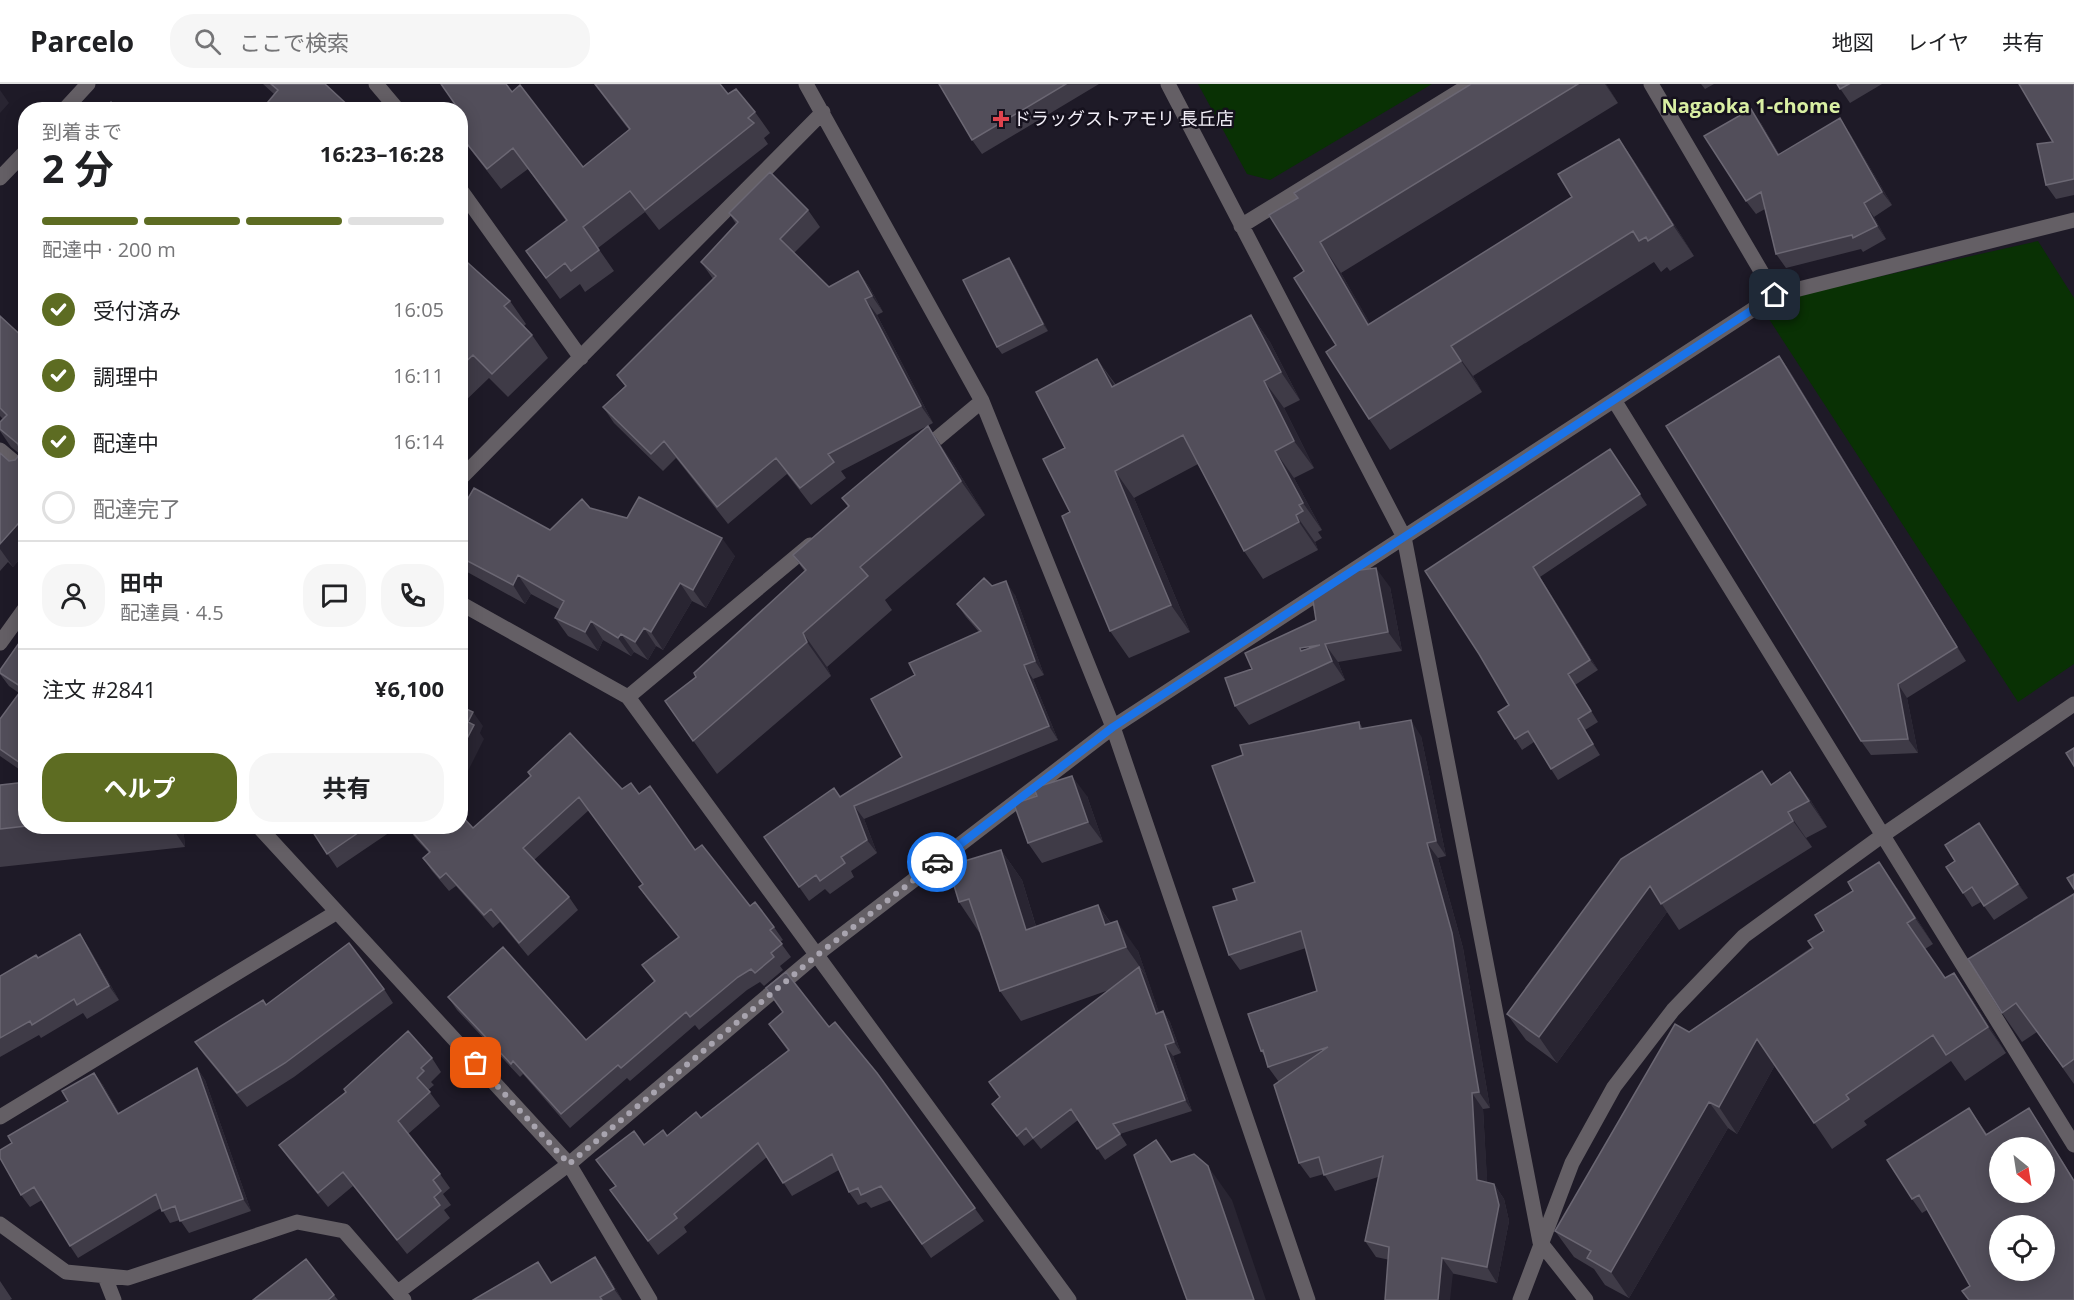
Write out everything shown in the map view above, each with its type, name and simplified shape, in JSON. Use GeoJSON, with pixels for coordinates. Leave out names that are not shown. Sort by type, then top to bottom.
{"type":"FeatureCollection","features":[{"type":"Feature","properties":{"kind":"street"},"geometry":{"type":"LineString","coordinates":[[71,102],[88,84]]}},
{"type":"Feature","properties":{"kind":"street"},"geometry":{"type":"LineString","coordinates":[[376,84],[391,102]]}},
{"type":"Feature","properties":{"kind":"street"},"geometry":{"type":"LineString","coordinates":[[806,84],[982,401],[1113,727],[1308,1300]]}},
{"type":"Feature","properties":{"kind":"street"},"geometry":{"type":"LineString","coordinates":[[1168,84],[1404,537],[1540,1242],[1586,1300]]}},
{"type":"Feature","properties":{"kind":"street"},"geometry":{"type":"LineString","coordinates":[[1241,226],[1471,84]]}},
{"type":"Feature","properties":{"kind":"street"},"geometry":{"type":"LineString","coordinates":[[1651,84],[1775,295]]}},
{"type":"Feature","properties":{"kind":"street"},"geometry":{"type":"LineString","coordinates":[[468,471],[823,112]]}},
{"type":"Feature","properties":{"kind":"street"},"geometry":{"type":"LineString","coordinates":[[0,178],[18,159]]}},
{"type":"Feature","properties":{"kind":"street"},"geometry":{"type":"LineString","coordinates":[[468,200],[581,358]]}},
{"type":"Feature","properties":{"kind":"street"},"geometry":{"type":"LineString","coordinates":[[0,1224],[66,1272],[128,1278],[297,1222],[344,1231],[401,1296],[569,1164],[816,956],[1113,727],[1775,295],[2074,220]]}},
{"type":"Feature","properties":{"kind":"street"},"geometry":{"type":"LineString","coordinates":[[1614,400],[2073,1140]]}},
{"type":"Feature","properties":{"kind":"street"},"geometry":{"type":"LineString","coordinates":[[909,462],[982,401]]}},
{"type":"Feature","properties":{"kind":"street"},"geometry":{"type":"LineString","coordinates":[[0,450],[18,465]]}},
{"type":"Feature","properties":{"kind":"street"},"geometry":{"type":"LineString","coordinates":[[628,697],[819,538]]}},
{"type":"Feature","properties":{"kind":"street"},"geometry":{"type":"LineString","coordinates":[[468,607],[628,697],[1069,1300]]}},
{"type":"Feature","properties":{"kind":"street"},"geometry":{"type":"LineString","coordinates":[[0,643],[18,618]]}},
{"type":"Feature","properties":{"kind":"street"},"geometry":{"type":"LineString","coordinates":[[1520,1300],[1540,1242],[1572,1163],[1614,1087],[1673,1010],[1744,936],[1883,835],[2074,705]]}},
{"type":"Feature","properties":{"kind":"street"},"geometry":{"type":"LineString","coordinates":[[265,834],[569,1164],[650,1300]]}},
{"type":"Feature","properties":{"kind":"street"},"geometry":{"type":"LineString","coordinates":[[0,1117],[337,912]]}},
{"type":"Feature","properties":{"kind":"street"},"geometry":{"type":"LineString","coordinates":[[105,1277],[114,1300]]}},
{"type":"Feature","properties":{"kind":"green space"},"geometry":{"type":"Polygon","coordinates":[[[1198,84],[1432,84],[1270,180],[1247,174],[1198,84]]]}},
{"type":"Feature","properties":{"kind":"green space"},"geometry":{"type":"Polygon","coordinates":[[[2038,241],[2074,298],[2074,664],[2018,702],[1767,316],[1784,298],[2038,241]]]}},
{"type":"Feature","properties":{"kind":"building"},"geometry":{"type":"Polygon","coordinates":[[[271,84],[325,84],[344,102],[268,102],[278,90],[271,84]]]}},
{"type":"Feature","properties":{"kind":"building"},"geometry":{"type":"Polygon","coordinates":[[[441,84],[506,84],[512,92],[520,85],[583,167],[630,129],[595,84],[720,84],[728,94],[736,89],[755,112],[748,118],[754,123],[645,210],[630,191],[583,227],[599,250],[571,271],[565,263],[546,278],[526,251],[567,220],[513,148],[487,169],[468,145],[468,102],[453,102],[441,84]]]}},
{"type":"Feature","properties":{"kind":"building","name":"ドラッグストアモリ 長丘店"},"geometry":{"type":"Polygon","coordinates":[[[939,84],[1066,84],[972,140],[939,84]]]}},
{"type":"Feature","properties":{"kind":"building"},"geometry":{"type":"Polygon","coordinates":[[[1471,84],[1578,84],[1320,242],[1368,325],[1572,197],[1558,174],[1619,139],[1673,225],[1648,241],[1646,237],[1639,241],[1633,231],[1451,346],[1461,361],[1369,419],[1326,352],[1336,345],[1294,278],[1304,271],[1269,215],[1298,198],[1294,193],[1471,84]]]}},
{"type":"Feature","properties":{"kind":"building"},"geometry":{"type":"Polygon","coordinates":[[[1837,84],[1849,84],[1840,89],[1837,84]]]}},
{"type":"Feature","properties":{"kind":"building"},"geometry":{"type":"Polygon","coordinates":[[[2019,84],[2074,84],[2074,179],[2046,185],[2037,144],[2053,142],[2019,84]]]}},
{"type":"Feature","properties":{"kind":"building"},"geometry":{"type":"Polygon","coordinates":[[[1751,109],[1778,155],[1840,118],[1882,192],[1864,203],[1877,226],[1853,238],[1852,235],[1776,254],[1761,192],[1746,201],[1704,136],[1751,109]]]}},
{"type":"Feature","properties":{"kind":"building"},"geometry":{"type":"Polygon","coordinates":[[[770,172],[808,210],[780,239],[829,287],[858,271],[872,296],[865,299],[921,406],[828,454],[834,462],[800,488],[776,458],[717,507],[664,441],[651,454],[603,407],[626,386],[617,375],[716,276],[701,262],[738,222],[729,213],[770,172]]]}},
{"type":"Feature","properties":{"kind":"building"},"geometry":{"type":"Polygon","coordinates":[[[1009,258],[1043,324],[997,347],[963,280],[1009,258]]]}},
{"type":"Feature","properties":{"kind":"building"},"geometry":{"type":"Polygon","coordinates":[[[468,263],[510,301],[504,306],[532,335],[492,374],[473,355],[468,360],[468,263]]]}},
{"type":"Feature","properties":{"kind":"building"},"geometry":{"type":"Polygon","coordinates":[[[1251,315],[1281,372],[1264,381],[1294,441],[1275,451],[1303,503],[1299,505],[1303,511],[1296,515],[1299,522],[1244,551],[1183,435],[1115,471],[1171,605],[1110,631],[1062,516],[1070,512],[1043,459],[1065,448],[1036,392],[1097,359],[1112,387],[1251,315]]]}},
{"type":"Feature","properties":{"kind":"building"},"geometry":{"type":"Polygon","coordinates":[[[0,316],[18,333],[18,444],[0,429],[0,422],[7,415],[0,408],[0,316]]]}},
{"type":"Feature","properties":{"kind":"building"},"geometry":{"type":"Polygon","coordinates":[[[1779,356],[1957,647],[1898,684],[1908,739],[1861,741],[1666,426],[1779,356]]]}},
{"type":"Feature","properties":{"kind":"building"},"geometry":{"type":"Polygon","coordinates":[[[928,426],[961,481],[860,567],[868,576],[803,633],[807,642],[693,741],[665,701],[696,677],[694,673],[806,570],[793,555],[849,506],[842,498],[928,426]]]}},
{"type":"Feature","properties":{"kind":"building"},"geometry":{"type":"Polygon","coordinates":[[[1610,449],[1640,494],[1533,567],[1590,660],[1568,674],[1591,711],[1578,719],[1593,744],[1551,769],[1528,731],[1515,739],[1498,712],[1509,705],[1425,571],[1610,449]]]}},
{"type":"Feature","properties":{"kind":"building"},"geometry":{"type":"Polygon","coordinates":[[[0,453],[9,461],[18,456],[18,524],[0,544],[0,453]]]}},
{"type":"Feature","properties":{"kind":"building"},"geometry":{"type":"Polygon","coordinates":[[[474,488],[550,530],[582,499],[590,508],[627,518],[639,497],[722,538],[693,590],[680,583],[651,632],[644,628],[635,642],[621,634],[618,638],[591,621],[585,632],[555,618],[564,601],[518,575],[513,585],[468,561],[468,498],[474,488]]]}},
{"type":"Feature","properties":{"kind":"building"},"geometry":{"type":"Polygon","coordinates":[[[1376,568],[1388,632],[1325,644],[1332,661],[1235,706],[1225,678],[1252,669],[1245,653],[1316,620],[1312,594],[1345,572],[1376,568]],[[1320,645],[1300,648],[1301,651],[1320,645]]]}},
{"type":"Feature","properties":{"kind":"building"},"geometry":{"type":"Polygon","coordinates":[[[984,578],[992,586],[1006,581],[1035,661],[1024,665],[1049,726],[854,806],[867,840],[841,857],[845,863],[820,881],[816,875],[799,887],[764,837],[834,788],[840,797],[902,757],[871,699],[915,675],[909,663],[981,631],[957,604],[984,578]]]}},
{"type":"Feature","properties":{"kind":"building"},"geometry":{"type":"Polygon","coordinates":[[[18,644],[18,685],[0,673],[18,644]]]}},
{"type":"Feature","properties":{"kind":"building"},"geometry":{"type":"Polygon","coordinates":[[[18,695],[18,761],[0,749],[0,719],[18,695]]]}},
{"type":"Feature","properties":{"kind":"building"},"geometry":{"type":"Polygon","coordinates":[[[468,710],[473,712],[468,722],[468,710]]]}},
{"type":"Feature","properties":{"kind":"building"},"geometry":{"type":"Polygon","coordinates":[[[1411,720],[1436,841],[1427,843],[1452,933],[1479,1092],[1472,1093],[1477,1180],[1494,1184],[1499,1205],[1487,1267],[1442,1258],[1438,1300],[1385,1300],[1389,1247],[1365,1241],[1383,1156],[1324,1175],[1319,1157],[1299,1163],[1274,1085],[1328,1047],[1268,1067],[1248,1014],[1317,991],[1301,931],[1229,955],[1213,907],[1237,900],[1233,889],[1255,882],[1212,766],[1243,755],[1240,745],[1359,722],[1360,729],[1411,720]]]}},
{"type":"Feature","properties":{"kind":"building"},"geometry":{"type":"Polygon","coordinates":[[[468,722],[474,725],[468,737],[468,722]]]}},
{"type":"Feature","properties":{"kind":"building"},"geometry":{"type":"Polygon","coordinates":[[[570,733],[622,789],[631,783],[639,794],[650,786],[695,850],[702,845],[750,906],[755,902],[774,927],[770,930],[782,944],[771,953],[774,957],[755,973],[751,969],[738,977],[690,1017],[686,1012],[621,1068],[618,1065],[561,1114],[513,1061],[511,1064],[448,997],[503,947],[586,1040],[655,981],[642,965],[679,937],[639,887],[643,884],[579,797],[523,848],[569,897],[519,943],[491,909],[484,915],[446,873],[440,878],[423,858],[430,852],[414,834],[468,834],[468,823],[473,828],[531,776],[528,772],[570,733]]]}},
{"type":"Feature","properties":{"kind":"building"},"geometry":{"type":"Polygon","coordinates":[[[2074,748],[2074,766],[2066,753],[2074,748]]]}},
{"type":"Feature","properties":{"kind":"building"},"geometry":{"type":"Polygon","coordinates":[[[1762,771],[1771,785],[1790,772],[1809,801],[1788,812],[1793,821],[1661,904],[1650,886],[1539,1037],[1507,1014],[1621,859],[1762,771]]]}},
{"type":"Feature","properties":{"kind":"building"},"geometry":{"type":"Polygon","coordinates":[[[1072,776],[1088,822],[1028,843],[1014,804],[1037,796],[1034,788],[1072,776]]]}},
{"type":"Feature","properties":{"kind":"building"},"geometry":{"type":"Polygon","coordinates":[[[18,783],[18,827],[0,829],[0,785],[18,783]]]}},
{"type":"Feature","properties":{"kind":"building"},"geometry":{"type":"Polygon","coordinates":[[[1979,823],[2018,884],[1984,906],[1972,887],[1963,893],[1946,867],[1955,861],[1945,845],[1979,823]]]}},
{"type":"Feature","properties":{"kind":"building"},"geometry":{"type":"Polygon","coordinates":[[[314,834],[356,834],[327,854],[314,834]]]}},
{"type":"Feature","properties":{"kind":"building"},"geometry":{"type":"Polygon","coordinates":[[[1001,850],[1026,930],[1098,905],[1105,925],[1117,921],[1126,947],[1000,991],[969,899],[959,902],[948,866],[1001,850]]]}},
{"type":"Feature","properties":{"kind":"building"},"geometry":{"type":"Polygon","coordinates":[[[1879,862],[1915,918],[1907,923],[1945,978],[1954,973],[1988,1027],[1946,1055],[1933,1035],[1846,1095],[1849,1099],[1814,1123],[1757,1039],[1719,1107],[1709,1102],[1611,1272],[1587,1258],[1591,1251],[1555,1231],[1675,1024],[1689,1032],[1813,948],[1808,941],[1824,931],[1815,915],[1853,891],[1848,882],[1879,862]]]}},
{"type":"Feature","properties":{"kind":"building"},"geometry":{"type":"Polygon","coordinates":[[[2074,874],[2074,889],[2067,878],[2074,874]]]}},
{"type":"Feature","properties":{"kind":"building"},"geometry":{"type":"Polygon","coordinates":[[[2074,894],[2074,1059],[2063,1067],[2016,1003],[2002,1013],[1968,959],[2074,894]]]}},
{"type":"Feature","properties":{"kind":"building"},"geometry":{"type":"Polygon","coordinates":[[[80,934],[109,986],[77,1005],[74,999],[32,1025],[30,1021],[0,1038],[0,976],[36,955],[38,958],[80,934]]]}},
{"type":"Feature","properties":{"kind":"building"},"geometry":{"type":"Polygon","coordinates":[[[349,943],[384,989],[285,1063],[237,1093],[195,1042],[263,1000],[266,1005],[349,943]]]}},
{"type":"Feature","properties":{"kind":"building"},"geometry":{"type":"Polygon","coordinates":[[[1139,967],[1156,1014],[1163,1011],[1174,1042],[1165,1045],[1185,1100],[1113,1124],[1120,1134],[1097,1149],[1071,1109],[1033,1138],[1026,1128],[1017,1136],[992,1104],[1000,1097],[989,1082],[1139,967]]]}},
{"type":"Feature","properties":{"kind":"building"},"geometry":{"type":"Polygon","coordinates":[[[786,972],[829,1027],[835,1022],[877,1073],[975,1208],[922,1244],[881,1186],[861,1195],[858,1188],[849,1192],[832,1154],[783,1183],[758,1143],[674,1214],[677,1218],[648,1241],[610,1190],[616,1186],[596,1160],[634,1131],[644,1145],[663,1130],[667,1136],[696,1112],[701,1118],[789,1050],[769,1024],[783,1012],[766,988],[786,972]]]}},
{"type":"Feature","properties":{"kind":"building"},"geometry":{"type":"Polygon","coordinates":[[[408,1031],[432,1058],[421,1068],[424,1071],[417,1078],[430,1092],[398,1121],[440,1174],[433,1180],[441,1191],[434,1197],[440,1205],[397,1240],[343,1172],[318,1193],[279,1145],[346,1092],[344,1089],[408,1031]]]}},
{"type":"Feature","properties":{"kind":"building"},"geometry":{"type":"Polygon","coordinates":[[[197,1068],[243,1199],[180,1221],[175,1206],[162,1211],[156,1194],[70,1246],[34,1187],[21,1195],[0,1158],[0,1150],[12,1143],[8,1136],[68,1101],[62,1091],[94,1073],[118,1114],[197,1068]]]}},
{"type":"Feature","properties":{"kind":"building"},"geometry":{"type":"Polygon","coordinates":[[[1969,1108],[1986,1135],[2029,1108],[2047,1137],[1989,1137],[1989,1203],[2055,1203],[2055,1150],[2074,1181],[2074,1300],[1969,1300],[1962,1291],[1970,1286],[1919,1195],[1912,1199],[1887,1160],[1969,1108]]]}},
{"type":"Feature","properties":{"kind":"building"},"geometry":{"type":"Polygon","coordinates":[[[1156,1140],[1171,1162],[1194,1154],[1208,1166],[1254,1300],[1187,1300],[1134,1155],[1156,1140]]]}},
{"type":"Feature","properties":{"kind":"building"},"geometry":{"type":"Polygon","coordinates":[[[595,1257],[614,1289],[600,1297],[602,1300],[473,1300],[538,1262],[551,1283],[595,1257]]]}},
{"type":"Feature","properties":{"kind":"building"},"geometry":{"type":"Polygon","coordinates":[[[306,1259],[334,1295],[328,1300],[253,1300],[306,1259]]]}},
{"type":"Feature","properties":{"kind":"way so far"},"geometry":{"type":"LineString","coordinates":[[476,1063],[569,1164],[816,956],[937,862]]}},
{"type":"Feature","properties":{"kind":"place","name":"ドラッグストアモリ 長丘店"},"geometry":{"type":"Point","coordinates":[1001,119]}},
{"type":"Feature","properties":{"kind":"district","name":"Nagaoka 1-chome"},"geometry":{"type":"Point","coordinates":[1751,106]}},
{"type":"Feature","properties":{"kind":"route"},"geometry":{"type":"LineString","coordinates":[[937,862],[1113,727],[1775,295]]}}]}
